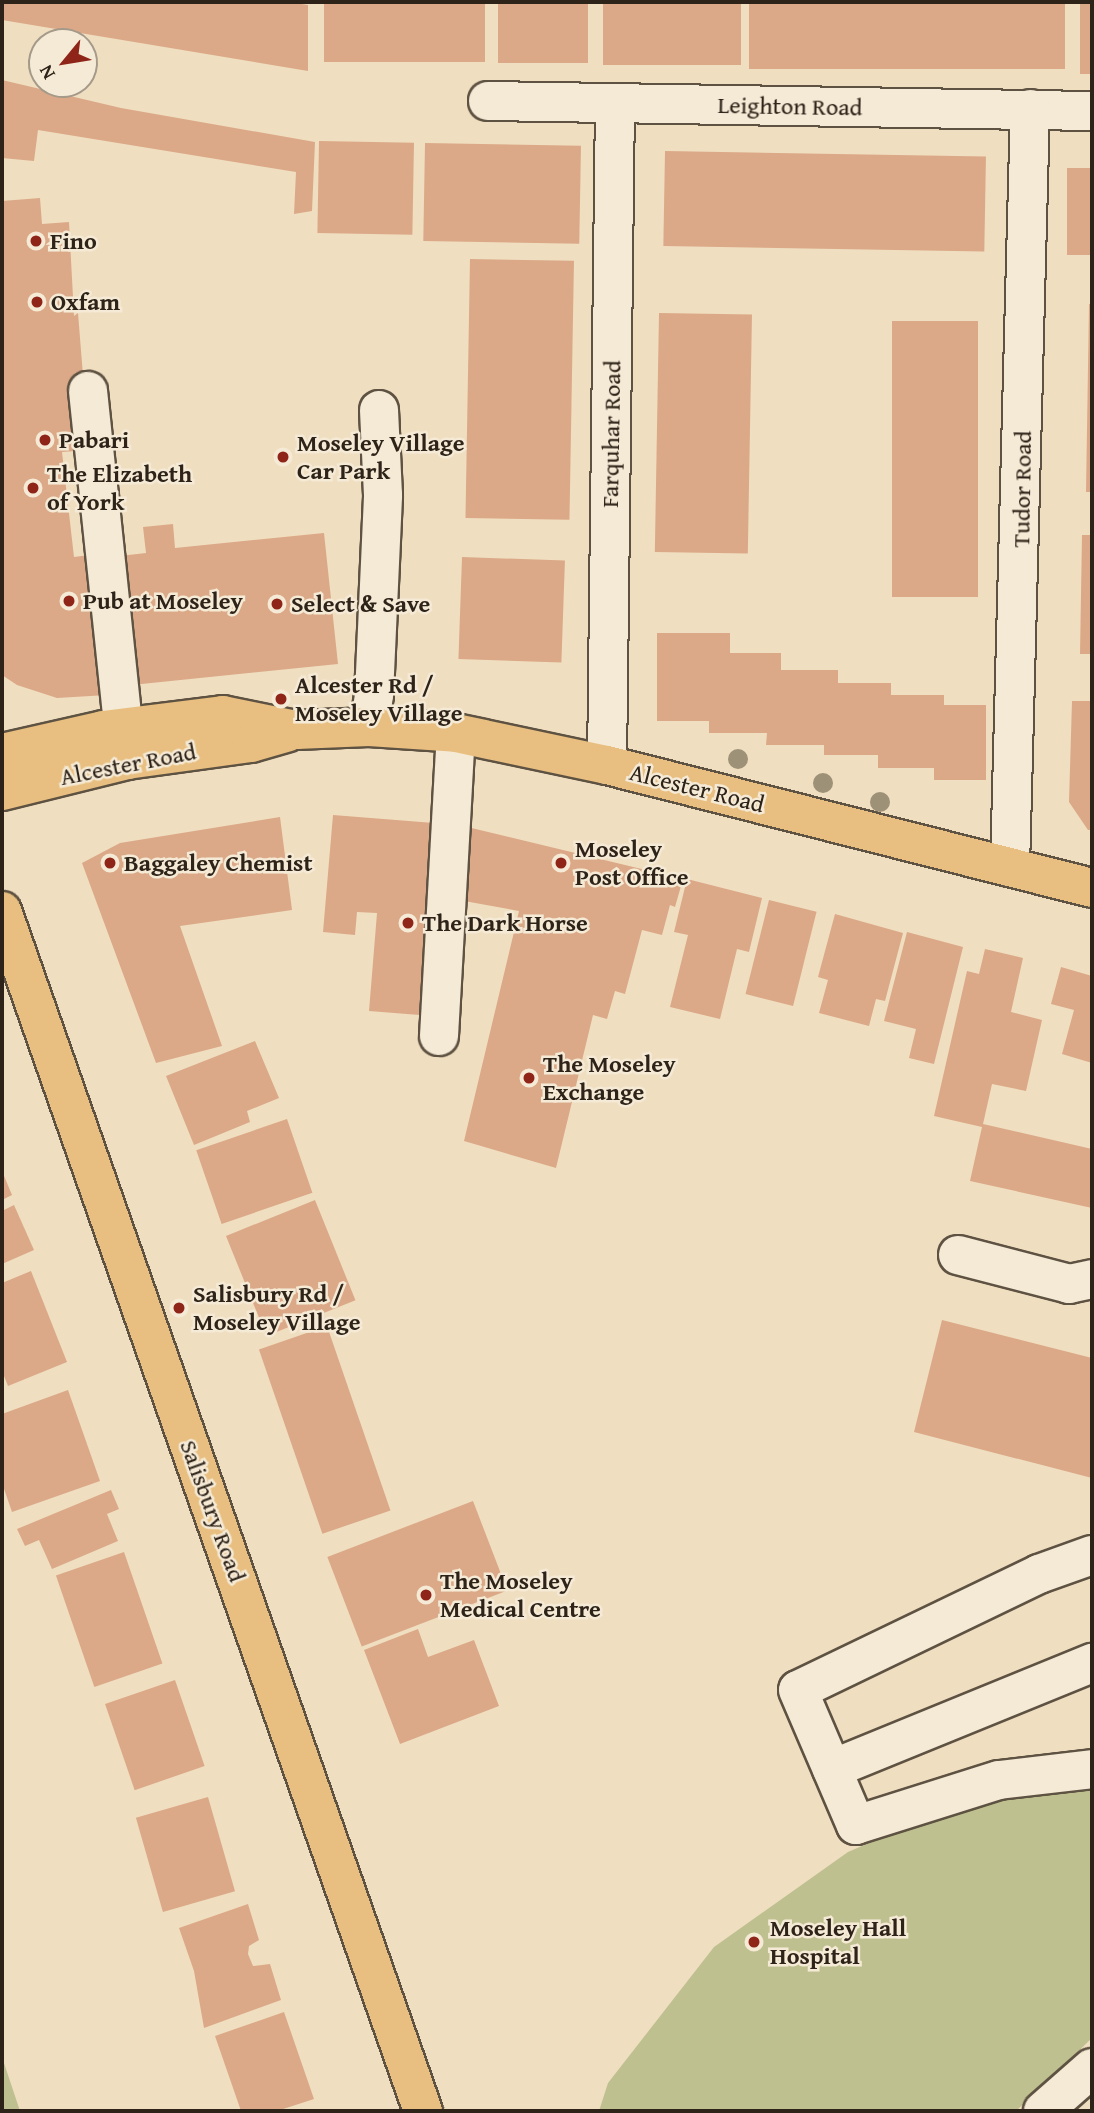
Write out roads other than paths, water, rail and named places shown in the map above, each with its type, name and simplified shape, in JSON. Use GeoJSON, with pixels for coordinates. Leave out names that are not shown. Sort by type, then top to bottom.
{"type":"FeatureCollection","features":[{"type":"Feature","properties":{"kind":"main road","name":"Alcester Road"},"geometry":{"type":"LineString","coordinates":[[2,753],[125,744],[251,743],[296,730],[369,727],[456,733],[607,765],[1092,887]]}},
{"type":"Feature","properties":{"kind":"main road","name":"Alcester Road"},"geometry":{"type":"LineString","coordinates":[[2,791],[125,744]]}},
{"type":"Feature","properties":{"kind":"main road","name":"Salisbury Road"},"geometry":{"type":"LineString","coordinates":[[2,911],[423,2111]]}},
{"type":"Feature","properties":{"kind":"street","name":"Leighton Road"},"geometry":{"type":"LineString","coordinates":[[488,102],[1092,111]]}},
{"type":"Feature","properties":{"kind":"street","name":"Farquhar Road"},"geometry":{"type":"LineString","coordinates":[[607,765],[615,103]]}},
{"type":"Feature","properties":{"kind":"street","name":"Tudor Road"},"geometry":{"type":"LineString","coordinates":[[1010,867],[1030,109]]}},
{"type":"Feature","properties":{"kind":"street"},"geometry":{"type":"LineString","coordinates":[[88,391],[125,744]]}},
{"type":"Feature","properties":{"kind":"street"},"geometry":{"type":"LineString","coordinates":[[369,727],[374,695],[383,495],[379,410]]}},
{"type":"Feature","properties":{"kind":"street"},"geometry":{"type":"LineString","coordinates":[[439,1036],[456,733]]}},
{"type":"Feature","properties":{"kind":"street"},"geometry":{"type":"LineString","coordinates":[[958,1255],[1069,1284],[1092,1279]]}},
{"type":"Feature","properties":{"kind":"street"},"geometry":{"type":"LineString","coordinates":[[1092,1555],[1039,1574],[798,1689],[856,1825],[999,1780],[1092,1769]]}},
{"type":"Feature","properties":{"kind":"street"},"geometry":{"type":"LineString","coordinates":[[832,1769],[1092,1663]]}},
{"type":"Feature","properties":{"kind":"street"},"geometry":{"type":"LineString","coordinates":[[1043,2111],[1092,2068]]}},
{"type":"Feature","properties":{"kind":"place","name":"Fino"},"geometry":{"type":"Point","coordinates":[36,241]}},
{"type":"Feature","properties":{"kind":"place","name":"Oxfam"},"geometry":{"type":"Point","coordinates":[37,302]}},
{"type":"Feature","properties":{"kind":"place","name":"Pabari"},"geometry":{"type":"Point","coordinates":[45,440]}},
{"type":"Feature","properties":{"kind":"place","name":"Moseley Village Car Park"},"geometry":{"type":"Point","coordinates":[283,457]}},
{"type":"Feature","properties":{"kind":"place","name":"The Elizabeth of York"},"geometry":{"type":"Point","coordinates":[33,488]}},
{"type":"Feature","properties":{"kind":"place","name":"Pub at Moseley"},"geometry":{"type":"Point","coordinates":[69,601]}},
{"type":"Feature","properties":{"kind":"place","name":"Select & Save"},"geometry":{"type":"Point","coordinates":[277,604]}},
{"type":"Feature","properties":{"kind":"place","name":"Alcester Rd / Moseley Village"},"geometry":{"type":"Point","coordinates":[281,699]}},
{"type":"Feature","properties":{"kind":"place","name":"Baggaley Chemist"},"geometry":{"type":"Point","coordinates":[110,863]}},
{"type":"Feature","properties":{"kind":"place","name":"Moseley Post Office"},"geometry":{"type":"Point","coordinates":[561,863]}},
{"type":"Feature","properties":{"kind":"place","name":"The Dark Horse"},"geometry":{"type":"Point","coordinates":[408,923]}},
{"type":"Feature","properties":{"kind":"place","name":"The Moseley Exchange"},"geometry":{"type":"Point","coordinates":[529,1078]}},
{"type":"Feature","properties":{"kind":"place","name":"Salisbury Rd / Moseley Village"},"geometry":{"type":"Point","coordinates":[179,1308]}},
{"type":"Feature","properties":{"kind":"place","name":"The Moseley Medical Centre"},"geometry":{"type":"Point","coordinates":[426,1595]}},
{"type":"Feature","properties":{"kind":"place","name":"Moseley Hall Hospital"},"geometry":{"type":"Point","coordinates":[754,1942]}}]}
